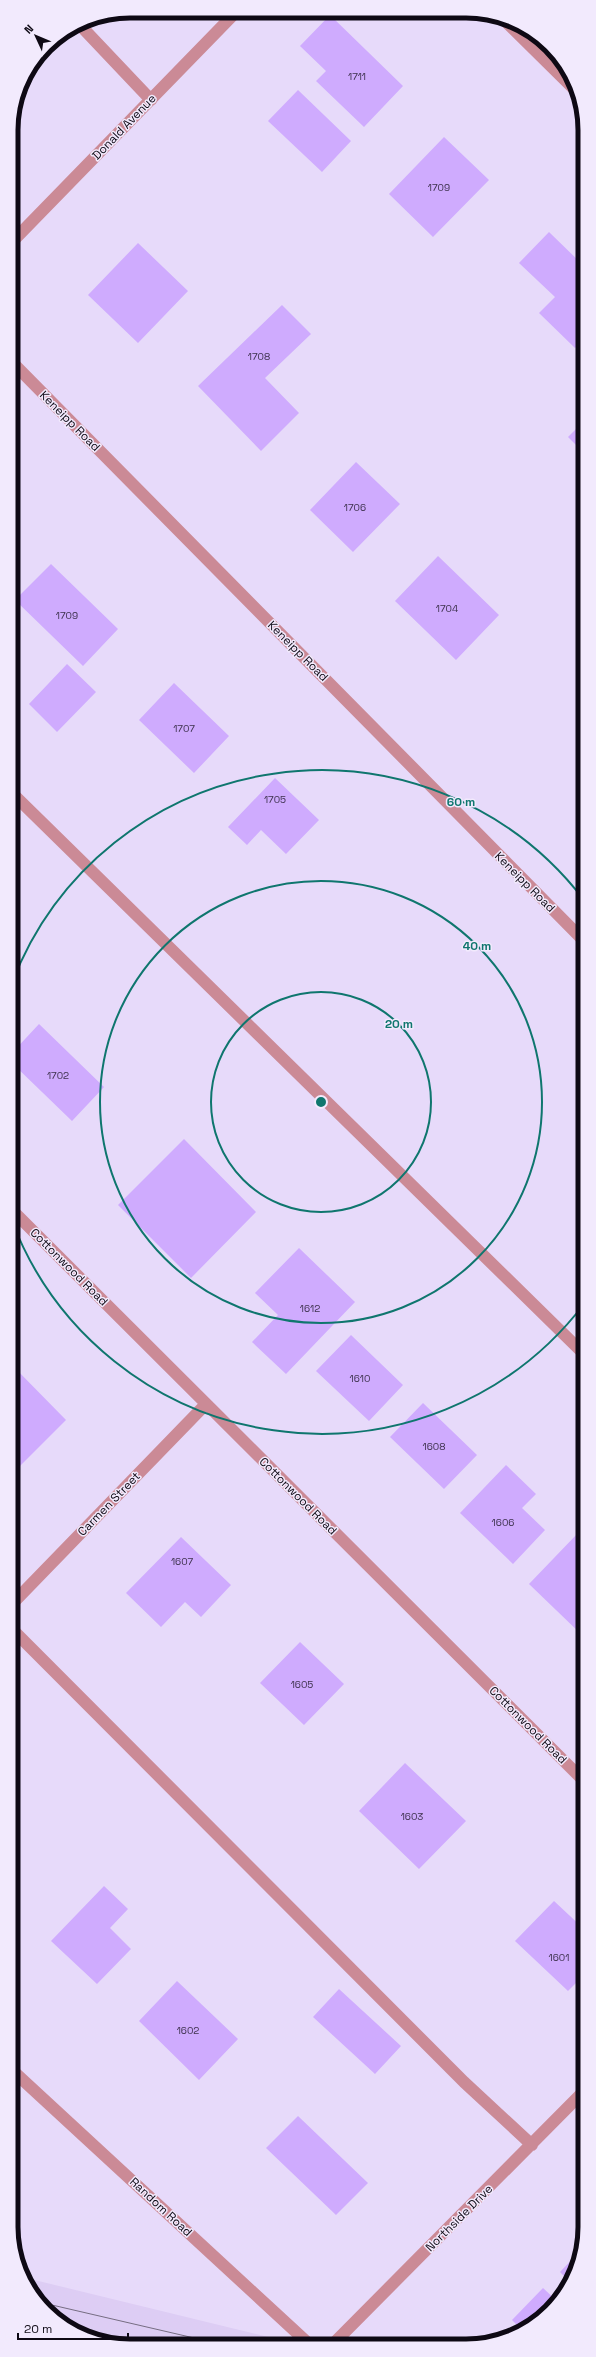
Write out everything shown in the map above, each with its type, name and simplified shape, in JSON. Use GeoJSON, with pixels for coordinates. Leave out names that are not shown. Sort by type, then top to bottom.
{"type":"FeatureCollection","features":[{"type":"Feature","properties":{"kind":"street","name":"Donald Avenue"},"geometry":{"type":"LineString","coordinates":[[18,235],[230,18]]}},
{"type":"Feature","properties":{"kind":"street"},"geometry":{"type":"LineString","coordinates":[[83,29],[151,100]]}},
{"type":"Feature","properties":{"kind":"street"},"geometry":{"type":"LineString","coordinates":[[513,29],[567,82]]}},
{"type":"Feature","properties":{"kind":"street","name":"Keneipp Road"},"geometry":{"type":"LineString","coordinates":[[18,368],[578,935]]}},
{"type":"Feature","properties":{"kind":"street"},"geometry":{"type":"LineString","coordinates":[[18,798],[578,1348]]}},
{"type":"Feature","properties":{"kind":"street","name":"Cottonwood Road"},"geometry":{"type":"LineString","coordinates":[[18,1216],[578,1775]]}},
{"type":"Feature","properties":{"kind":"street","name":"Carmen Street"},"geometry":{"type":"LineString","coordinates":[[18,1598],[206,1404]]}},
{"type":"Feature","properties":{"kind":"street"},"geometry":{"type":"LineString","coordinates":[[18,1635],[464,2082],[532,2145]]}},
{"type":"Feature","properties":{"kind":"street","name":"Random Road"},"geometry":{"type":"LineString","coordinates":[[18,2076],[304,2339]]}},
{"type":"Feature","properties":{"kind":"street","name":"Northside Drive"},"geometry":{"type":"LineString","coordinates":[[338,2339],[578,2097]]}},
{"type":"Feature","properties":{"kind":"shaded area"},"geometry":{"type":"Polygon","coordinates":[[[31,2279],[277,2339],[123,2339],[108,2337],[80,2327],[62,2316],[41,2295],[31,2279]]]}},
{"type":"Feature","properties":{"kind":"building"},"geometry":{"type":"Polygon","coordinates":[[[327,18],[333,18],[403,86],[364,127],[316,81],[326,71],[300,46],[327,18]]]}},
{"type":"Feature","properties":{"kind":"building"},"geometry":{"type":"Polygon","coordinates":[[[298,90],[351,141],[322,172],[268,121],[298,90]]]}},
{"type":"Feature","properties":{"kind":"building"},"geometry":{"type":"Polygon","coordinates":[[[444,137],[489,180],[433,237],[389,194],[444,137]]]}},
{"type":"Feature","properties":{"kind":"building"},"geometry":{"type":"Polygon","coordinates":[[[549,232],[578,260],[578,345],[575,348],[539,313],[555,297],[519,263],[549,232]]]}},
{"type":"Feature","properties":{"kind":"building"},"geometry":{"type":"Polygon","coordinates":[[[138,243],[188,291],[138,343],[88,295],[138,243]]]}},
{"type":"Feature","properties":{"kind":"building"},"geometry":{"type":"Polygon","coordinates":[[[282,305],[311,334],[265,378],[299,413],[261,451],[198,386],[282,305]]]}},
{"type":"Feature","properties":{"kind":"building"},"geometry":{"type":"Polygon","coordinates":[[[578,427],[578,447],[568,437],[578,427]]]}},
{"type":"Feature","properties":{"kind":"building"},"geometry":{"type":"Polygon","coordinates":[[[356,462],[400,504],[353,552],[310,510],[356,462]]]}},
{"type":"Feature","properties":{"kind":"building"},"geometry":{"type":"Polygon","coordinates":[[[438,556],[499,615],[456,660],[395,601],[438,556]]]}},
{"type":"Feature","properties":{"kind":"building"},"geometry":{"type":"Polygon","coordinates":[[[51,564],[118,629],[83,666],[18,603],[18,597],[51,564]]]}},
{"type":"Feature","properties":{"kind":"building"},"geometry":{"type":"Polygon","coordinates":[[[67,664],[96,692],[57,732],[29,704],[67,664]]]}},
{"type":"Feature","properties":{"kind":"building"},"geometry":{"type":"Polygon","coordinates":[[[174,683],[229,736],[194,773],[139,720],[174,683]]]}},
{"type":"Feature","properties":{"kind":"building"},"geometry":{"type":"Polygon","coordinates":[[[275,778],[319,820],[286,854],[261,830],[247,845],[228,827],[275,778]]]}},
{"type":"Feature","properties":{"kind":"building"},"geometry":{"type":"Polygon","coordinates":[[[39,1024],[104,1087],[72,1121],[18,1069],[18,1047],[39,1024]]]}},
{"type":"Feature","properties":{"kind":"building"},"geometry":{"type":"Polygon","coordinates":[[[184,1139],[256,1212],[191,1278],[118,1205],[184,1139]]]}},
{"type":"Feature","properties":{"kind":"building"},"geometry":{"type":"Polygon","coordinates":[[[299,1248],[355,1302],[286,1374],[252,1342],[278,1315],[255,1293],[299,1248]]]}},
{"type":"Feature","properties":{"kind":"building"},"geometry":{"type":"Polygon","coordinates":[[[351,1335],[403,1385],[369,1421],[316,1371],[351,1335]]]}},
{"type":"Feature","properties":{"kind":"building"},"geometry":{"type":"Polygon","coordinates":[[[18,1371],[66,1420],[18,1468],[18,1371]]]}},
{"type":"Feature","properties":{"kind":"building"},"geometry":{"type":"Polygon","coordinates":[[[423,1403],[477,1455],[444,1489],[390,1437],[423,1403]]]}},
{"type":"Feature","properties":{"kind":"building"},"geometry":{"type":"Polygon","coordinates":[[[506,1465],[536,1494],[522,1508],[545,1530],[513,1564],[460,1513],[506,1465]]]}},
{"type":"Feature","properties":{"kind":"building"},"geometry":{"type":"Polygon","coordinates":[[[578,1533],[578,1631],[529,1584],[578,1533]]]}},
{"type":"Feature","properties":{"kind":"building"},"geometry":{"type":"Polygon","coordinates":[[[181,1537],[231,1585],[201,1617],[185,1602],[161,1627],[126,1593],[181,1537]]]}},
{"type":"Feature","properties":{"kind":"building"},"geometry":{"type":"Polygon","coordinates":[[[300,1642],[344,1684],[304,1725],[260,1683],[300,1642]]]}},
{"type":"Feature","properties":{"kind":"building"},"geometry":{"type":"Polygon","coordinates":[[[405,1763],[466,1821],[419,1869],[359,1811],[405,1763]]]}},
{"type":"Feature","properties":{"kind":"building"},"geometry":{"type":"Polygon","coordinates":[[[104,1886],[128,1909],[110,1928],[131,1949],[97,1984],[51,1941],[104,1886]]]}},
{"type":"Feature","properties":{"kind":"building"},"geometry":{"type":"Polygon","coordinates":[[[554,1901],[578,1923],[578,1981],[568,1991],[515,1941],[554,1901]]]}},
{"type":"Feature","properties":{"kind":"building"},"geometry":{"type":"Polygon","coordinates":[[[177,1981],[238,2039],[199,2080],[139,2021],[177,1981]]]}},
{"type":"Feature","properties":{"kind":"building"},"geometry":{"type":"Polygon","coordinates":[[[339,1989],[401,2046],[375,2074],[313,2017],[339,1989]]]}},
{"type":"Feature","properties":{"kind":"building"},"geometry":{"type":"Polygon","coordinates":[[[298,2116],[368,2183],[336,2215],[266,2148],[298,2116]]]}},
{"type":"Feature","properties":{"kind":"building"},"geometry":{"type":"Polygon","coordinates":[[[573,2258],[566,2278],[560,2272],[573,2258]]]}},
{"type":"Feature","properties":{"kind":"building"},"geometry":{"type":"Polygon","coordinates":[[[543,2288],[553,2297],[534,2316],[522,2324],[518,2326],[512,2320],[543,2288]]]}},
{"type":"Feature","properties":{"kind":"tram line"},"geometry":{"type":"LineString","coordinates":[[50,2304],[198,2339]]}}]}
